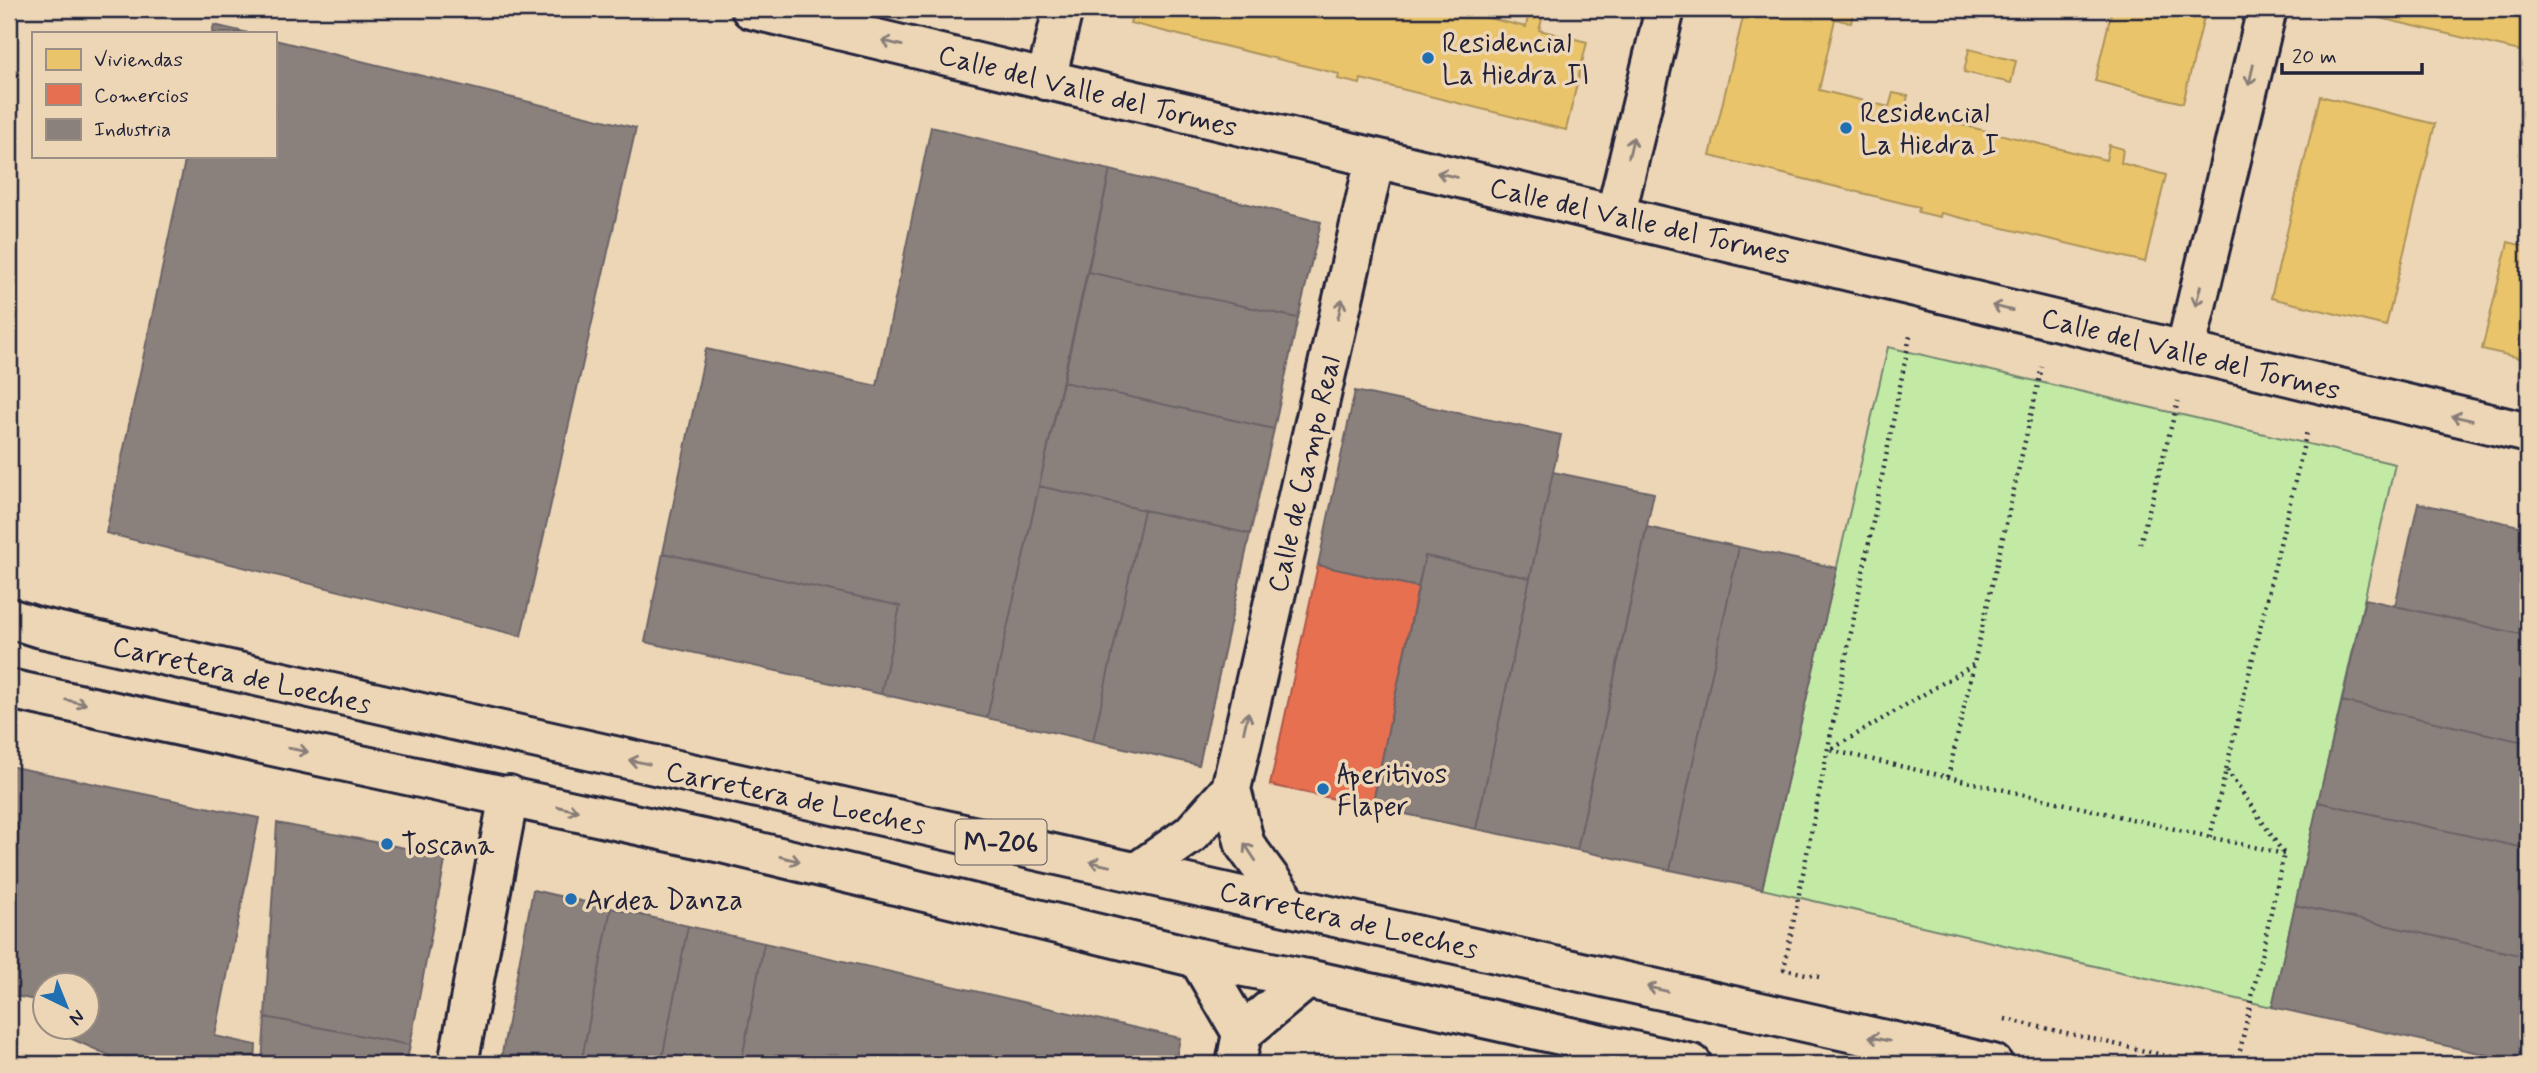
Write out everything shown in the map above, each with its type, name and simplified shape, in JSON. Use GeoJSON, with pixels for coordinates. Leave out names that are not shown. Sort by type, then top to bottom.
{"type":"FeatureCollection","features":[{"type":"Feature","properties":{"kind":"street","name":"Calle del Valle del Tormes"},"geometry":{"type":"LineString","coordinates":[[751,9],[1375,159],[1616,213],[2528,433]]}},
{"type":"Feature","properties":{"kind":"street"},"geometry":{"type":"LineString","coordinates":[[1046,80],[1063,9]]}},
{"type":"Feature","properties":{"kind":"street"},"geometry":{"type":"LineString","coordinates":[[1616,213],[1665,9]]}},
{"type":"Feature","properties":{"kind":"street"},"geometry":{"type":"LineString","coordinates":[[2185,352],[2267,9]]}},
{"type":"Feature","properties":{"kind":"street","name":"Calle de Campo Real"},"geometry":{"type":"LineString","coordinates":[[1289,905],[1245,845],[1231,789],[1375,159]]}},
{"type":"Feature","properties":{"kind":"street","name":"Carretera de Loeches"},"geometry":{"type":"LineString","coordinates":[[9,618],[37,627],[521,738],[1289,905],[1993,1064]]}},
{"type":"Feature","properties":{"kind":"street","name":"M-206"},"geometry":{"type":"LineString","coordinates":[[9,689],[509,795],[739,847],[1198,958],[1307,979],[1692,1064]]}},
{"type":"Feature","properties":{"kind":"street","name":"Calle de Campo Real"},"geometry":{"type":"LineString","coordinates":[[1137,872],[1191,834],[1231,789]]}},
{"type":"Feature","properties":{"kind":"street"},"geometry":{"type":"LineString","coordinates":[[458,1064],[509,795]]}},
{"type":"Feature","properties":{"kind":"street"},"geometry":{"type":"LineString","coordinates":[[1198,958],[1239,1049],[1307,979]]}},
{"type":"Feature","properties":{"kind":"path"},"geometry":{"type":"LineString","coordinates":[[1829,979],[1784,969],[1830,750],[1910,336]]}},
{"type":"Feature","properties":{"kind":"path"},"geometry":{"type":"LineString","coordinates":[[1948,777],[2042,368]]}},
{"type":"Feature","properties":{"kind":"path"},"geometry":{"type":"LineString","coordinates":[[2140,544],[2178,401]]}},
{"type":"Feature","properties":{"kind":"path"},"geometry":{"type":"LineString","coordinates":[[2210,837],[2307,431]]}},
{"type":"Feature","properties":{"kind":"path"},"geometry":{"type":"LineString","coordinates":[[1830,750],[1973,665]]}},
{"type":"Feature","properties":{"kind":"path"},"geometry":{"type":"LineString","coordinates":[[1830,750],[2284,854]]}},
{"type":"Feature","properties":{"kind":"path"},"geometry":{"type":"LineString","coordinates":[[2226,768],[2284,854],[2237,1064]]}},
{"type":"Feature","properties":{"kind":"path"},"geometry":{"type":"LineString","coordinates":[[2002,1019],[2202,1064]]}},
{"type":"Feature","properties":{"kind":"green space"},"geometry":{"type":"Polygon","coordinates":[[[1888,347],[2395,464],[2272,1007],[1762,889],[1888,347]]]}},
{"type":"Feature","properties":{"kind":"building: Viviendas","name":"Residencial La Hiedra II"},"geometry":{"type":"Polygon","coordinates":[[[1134,9],[1451,9],[1526,27],[1529,12],[1543,16],[1539,30],[1587,42],[1566,130],[1361,79],[1360,84],[1338,79],[1339,74],[1130,23],[1134,9]]]}},
{"type":"Feature","properties":{"kind":"building: Viviendas","name":"Residencial La Hiedra I"},"geometry":{"type":"Polygon","coordinates":[[[1745,9],[1854,9],[1851,23],[1835,19],[1819,90],[1889,107],[1893,93],[1908,96],[1904,111],[2106,160],[2109,145],[2123,149],[2121,163],[2166,175],[2145,262],[1941,213],[1940,217],[1918,212],[1919,207],[1710,156],[1745,9]]]}},
{"type":"Feature","properties":{"kind":"building: Viviendas"},"geometry":{"type":"Polygon","coordinates":[[[2112,9],[2206,9],[2183,103],[2095,81],[2112,9]]]}},
{"type":"Feature","properties":{"kind":"building: Viviendas"},"geometry":{"type":"Polygon","coordinates":[[[2342,9],[2528,9],[2528,53],[2342,9]]]}},
{"type":"Feature","properties":{"kind":"building: Viviendas"},"geometry":{"type":"Polygon","coordinates":[[[1969,49],[2016,61],[2011,83],[1964,72],[1969,49]]]}},
{"type":"Feature","properties":{"kind":"building: Viviendas"},"geometry":{"type":"Polygon","coordinates":[[[2320,96],[2435,124],[2386,326],[2271,298],[2320,96]]]}},
{"type":"Feature","properties":{"kind":"building: Viviendas"},"geometry":{"type":"Polygon","coordinates":[[[2508,242],[2528,247],[2528,360],[2482,349],[2508,242]]]}},
{"type":"Feature","properties":{"kind":"building: Comercios"},"geometry":{"type":"Polygon","coordinates":[[[1318,565],[1418,587],[1372,807],[1270,785],[1318,565]]]}},
{"type":"Feature","properties":{"kind":"building: Industria"},"geometry":{"type":"Polygon","coordinates":[[[214,25],[244,32],[212,32],[214,25]]]}},
{"type":"Feature","properties":{"kind":"building: Industria"},"geometry":{"type":"Polygon","coordinates":[[[276,40],[636,128],[521,636],[106,533],[186,158],[276,158],[276,40]]]}},
{"type":"Feature","properties":{"kind":"building: Industria"},"geometry":{"type":"Polygon","coordinates":[[[931,127],[1110,170],[987,718],[881,694],[900,606],[663,553],[706,349],[877,386],[931,127]]]}},
{"type":"Feature","properties":{"kind":"building: Industria"},"geometry":{"type":"Polygon","coordinates":[[[1110,170],[1321,222],[1298,318],[1088,272],[1110,170]]]}},
{"type":"Feature","properties":{"kind":"building: Industria"},"geometry":{"type":"Polygon","coordinates":[[[1088,272],[1298,318],[1274,429],[1063,382],[1088,272]]]}},
{"type":"Feature","properties":{"kind":"building: Industria"},"geometry":{"type":"Polygon","coordinates":[[[1063,382],[1274,429],[1250,534],[1039,486],[1063,382]]]}},
{"type":"Feature","properties":{"kind":"building: Industria"},"geometry":{"type":"Polygon","coordinates":[[[1355,391],[1561,435],[1530,578],[1425,556],[1418,587],[1318,565],[1355,391]]]}},
{"type":"Feature","properties":{"kind":"building: Industria"},"geometry":{"type":"Polygon","coordinates":[[[1553,472],[1654,493],[1577,850],[1476,829],[1553,472]]]}},
{"type":"Feature","properties":{"kind":"building: Industria"},"geometry":{"type":"Polygon","coordinates":[[[1039,486],[1144,510],[1093,741],[987,718],[1039,486]]]}},
{"type":"Feature","properties":{"kind":"building: Industria"},"geometry":{"type":"Polygon","coordinates":[[[2418,503],[2528,528],[2528,636],[2395,606],[2418,503]]]}},
{"type":"Feature","properties":{"kind":"building: Industria"},"geometry":{"type":"Polygon","coordinates":[[[1144,510],[1250,534],[1199,765],[1093,741],[1144,510]]]}},
{"type":"Feature","properties":{"kind":"building: Industria"},"geometry":{"type":"Polygon","coordinates":[[[1647,527],[1739,547],[1670,870],[1577,850],[1647,527]]]}},
{"type":"Feature","properties":{"kind":"building: Industria"},"geometry":{"type":"Polygon","coordinates":[[[1739,547],[1837,568],[1762,889],[1670,870],[1739,547]]]}},
{"type":"Feature","properties":{"kind":"building: Industria"},"geometry":{"type":"Polygon","coordinates":[[[663,553],[900,606],[881,694],[645,642],[663,553]]]}},
{"type":"Feature","properties":{"kind":"building: Industria"},"geometry":{"type":"Polygon","coordinates":[[[1425,556],[1530,578],[1476,829],[1372,807],[1425,556]]]}},
{"type":"Feature","properties":{"kind":"building: Industria"},"geometry":{"type":"Polygon","coordinates":[[[2365,599],[2528,636],[2528,743],[2342,701],[2365,599]]]}},
{"type":"Feature","properties":{"kind":"building: Industria"},"geometry":{"type":"Polygon","coordinates":[[[2342,701],[2528,743],[2528,849],[2318,802],[2342,701]]]}},
{"type":"Feature","properties":{"kind":"building: Industria"},"geometry":{"type":"Polygon","coordinates":[[[9,766],[259,818],[215,1036],[256,1045],[255,1064],[129,1064],[79,1042],[102,1042],[102,972],[32,972],[32,999],[9,995],[9,766]]]}},
{"type":"Feature","properties":{"kind":"building: Industria"},"geometry":{"type":"Polygon","coordinates":[[[2318,802],[2528,849],[2528,957],[2295,905],[2318,802]]]}},
{"type":"Feature","properties":{"kind":"building: Industria"},"geometry":{"type":"Polygon","coordinates":[[[277,823],[446,856],[410,1045],[265,1017],[277,823]]]}},
{"type":"Feature","properties":{"kind":"building: Industria"},"geometry":{"type":"Polygon","coordinates":[[[533,890],[611,908],[581,1064],[500,1064],[533,890]]]}},
{"type":"Feature","properties":{"kind":"building: Industria"},"geometry":{"type":"Polygon","coordinates":[[[2295,905],[2528,957],[2528,1064],[2272,1007],[2295,905]]]}},
{"type":"Feature","properties":{"kind":"building: Industria"},"geometry":{"type":"Polygon","coordinates":[[[611,908],[688,926],[661,1064],[581,1064],[611,908]]]}},
{"type":"Feature","properties":{"kind":"building: Industria"},"geometry":{"type":"Polygon","coordinates":[[[688,926],[764,943],[741,1064],[661,1064],[688,926]]]}},
{"type":"Feature","properties":{"kind":"building: Industria"},"geometry":{"type":"Polygon","coordinates":[[[764,943],[1180,1038],[1175,1064],[741,1064],[764,943]]]}},
{"type":"Feature","properties":{"kind":"building: Industria"},"geometry":{"type":"Polygon","coordinates":[[[265,1017],[410,1045],[406,1064],[262,1064],[265,1017]]]}},
{"type":"Feature","properties":{"kind":"building: Industria"},"geometry":{"type":"Polygon","coordinates":[[[1314,1055],[1347,1061],[1363,1064],[1312,1064],[1314,1055]]]}},
{"type":"Feature","properties":{"kind":"place","name":"Residencial La Hiedra II"},"geometry":{"type":"Point","coordinates":[1428,58]}},
{"type":"Feature","properties":{"kind":"place","name":"Residencial La Hiedra I"},"geometry":{"type":"Point","coordinates":[1846,128]}},
{"type":"Feature","properties":{"kind":"place","name":"Aperitivos Flaper"},"geometry":{"type":"Point","coordinates":[1323,789]}},
{"type":"Feature","properties":{"kind":"place","name":"Toscana"},"geometry":{"type":"Point","coordinates":[387,844]}},
{"type":"Feature","properties":{"kind":"place","name":"Ardea Danza"},"geometry":{"type":"Point","coordinates":[571,899]}}]}
